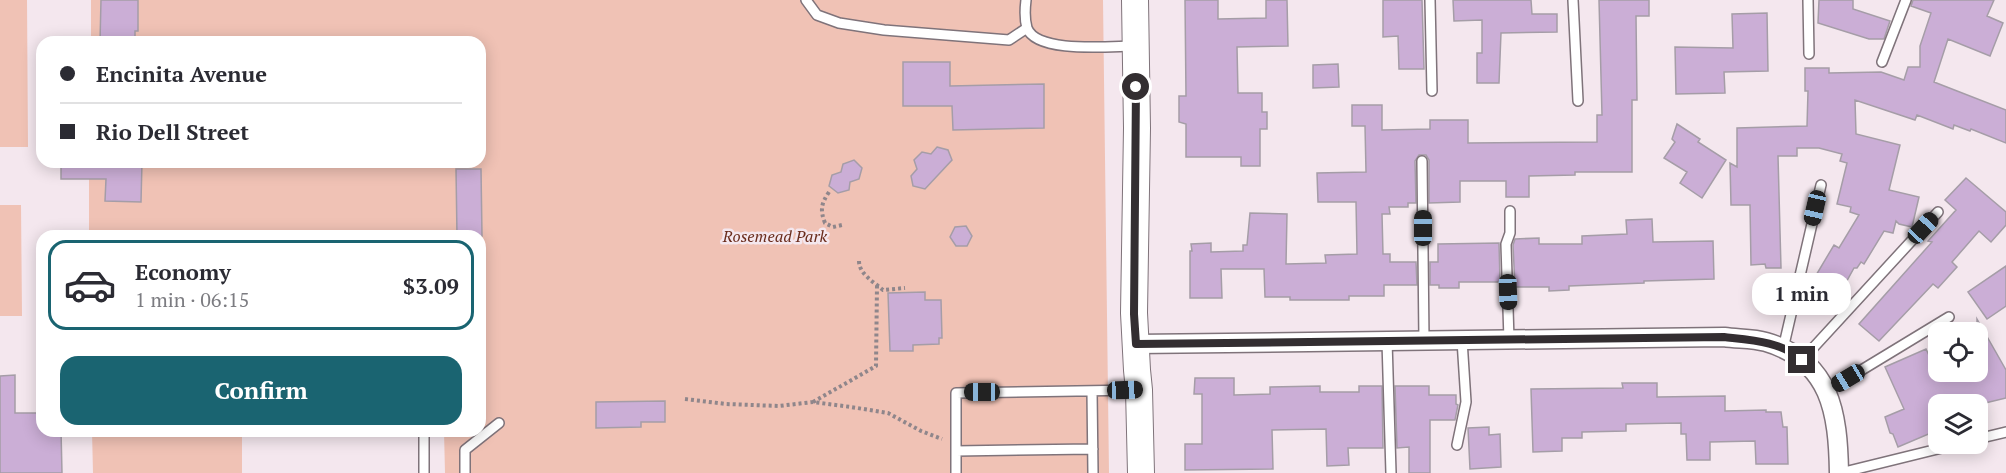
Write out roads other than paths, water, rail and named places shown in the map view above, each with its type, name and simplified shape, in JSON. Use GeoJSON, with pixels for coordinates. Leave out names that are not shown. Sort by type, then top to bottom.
{"type":"FeatureCollection","features":[{"type":"Feature","properties":{"kind":"street"},"geometry":{"type":"LineString","coordinates":[[1136,0],[1134,314],[1141,473]]}},
{"type":"Feature","properties":{"kind":"street"},"geometry":{"type":"LineString","coordinates":[[1136,344],[1724,337],[1764,342],[1794,353],[1807,363],[1827,391],[1836,423],[1840,473]]}},
{"type":"Feature","properties":{"kind":"lane"},"geometry":{"type":"LineString","coordinates":[[806,0],[817,15],[839,23],[884,30],[1009,40],[1027,28]]}},
{"type":"Feature","properties":{"kind":"lane"},"geometry":{"type":"LineString","coordinates":[[1026,0],[1027,28],[1034,38],[1051,45],[1136,46]]}},
{"type":"Feature","properties":{"kind":"lane"},"geometry":{"type":"LineString","coordinates":[[1430,0],[1432,91]]}},
{"type":"Feature","properties":{"kind":"lane"},"geometry":{"type":"LineString","coordinates":[[1573,0],[1578,101]]}},
{"type":"Feature","properties":{"kind":"lane"},"geometry":{"type":"LineString","coordinates":[[1808,0],[1809,54]]}},
{"type":"Feature","properties":{"kind":"lane"},"geometry":{"type":"LineString","coordinates":[[1881,62],[1906,0]]}},
{"type":"Feature","properties":{"kind":"lane"},"geometry":{"type":"LineString","coordinates":[[1422,161],[1424,340]]}},
{"type":"Feature","properties":{"kind":"lane"},"geometry":{"type":"LineString","coordinates":[[1783,348],[1821,185]]}},
{"type":"Feature","properties":{"kind":"lane"},"geometry":{"type":"LineString","coordinates":[[1509,340],[1506,244],[1510,233],[1510,211]]}},
{"type":"Feature","properties":{"kind":"lane"},"geometry":{"type":"LineString","coordinates":[[1807,363],[1938,212]]}},
{"type":"Feature","properties":{"kind":"lane"},"geometry":{"type":"LineString","coordinates":[[1827,391],[1949,317]]}},
{"type":"Feature","properties":{"kind":"lane"},"geometry":{"type":"LineString","coordinates":[[1457,445],[1466,402],[1462,340]]}},
{"type":"Feature","properties":{"kind":"lane"},"geometry":{"type":"LineString","coordinates":[[1388,341],[1391,473]]}},
{"type":"Feature","properties":{"kind":"lane"},"geometry":{"type":"LineString","coordinates":[[956,473],[956,393],[1139,390]]}},
{"type":"Feature","properties":{"kind":"lane"},"geometry":{"type":"LineString","coordinates":[[1092,392],[1093,473]]}},
{"type":"Feature","properties":{"kind":"lane"},"geometry":{"type":"LineString","coordinates":[[486,433],[499,423]]}},
{"type":"Feature","properties":{"kind":"lane"},"geometry":{"type":"LineString","coordinates":[[1988,436],[2006,432]]}},
{"type":"Feature","properties":{"kind":"lane"},"geometry":{"type":"LineString","coordinates":[[424,437],[424,473]]}},
{"type":"Feature","properties":{"kind":"lane"},"geometry":{"type":"LineString","coordinates":[[465,473],[465,450],[481,437]]}},
{"type":"Feature","properties":{"kind":"lane"},"geometry":{"type":"LineString","coordinates":[[956,451],[1093,449]]}},
{"type":"Feature","properties":{"kind":"lane"},"geometry":{"type":"LineString","coordinates":[[1840,473],[1928,451]]}},
{"type":"Feature","properties":{"kind":"park label","name":"Rosemead Park"},"geometry":{"type":"Point","coordinates":[775,236]}}]}
